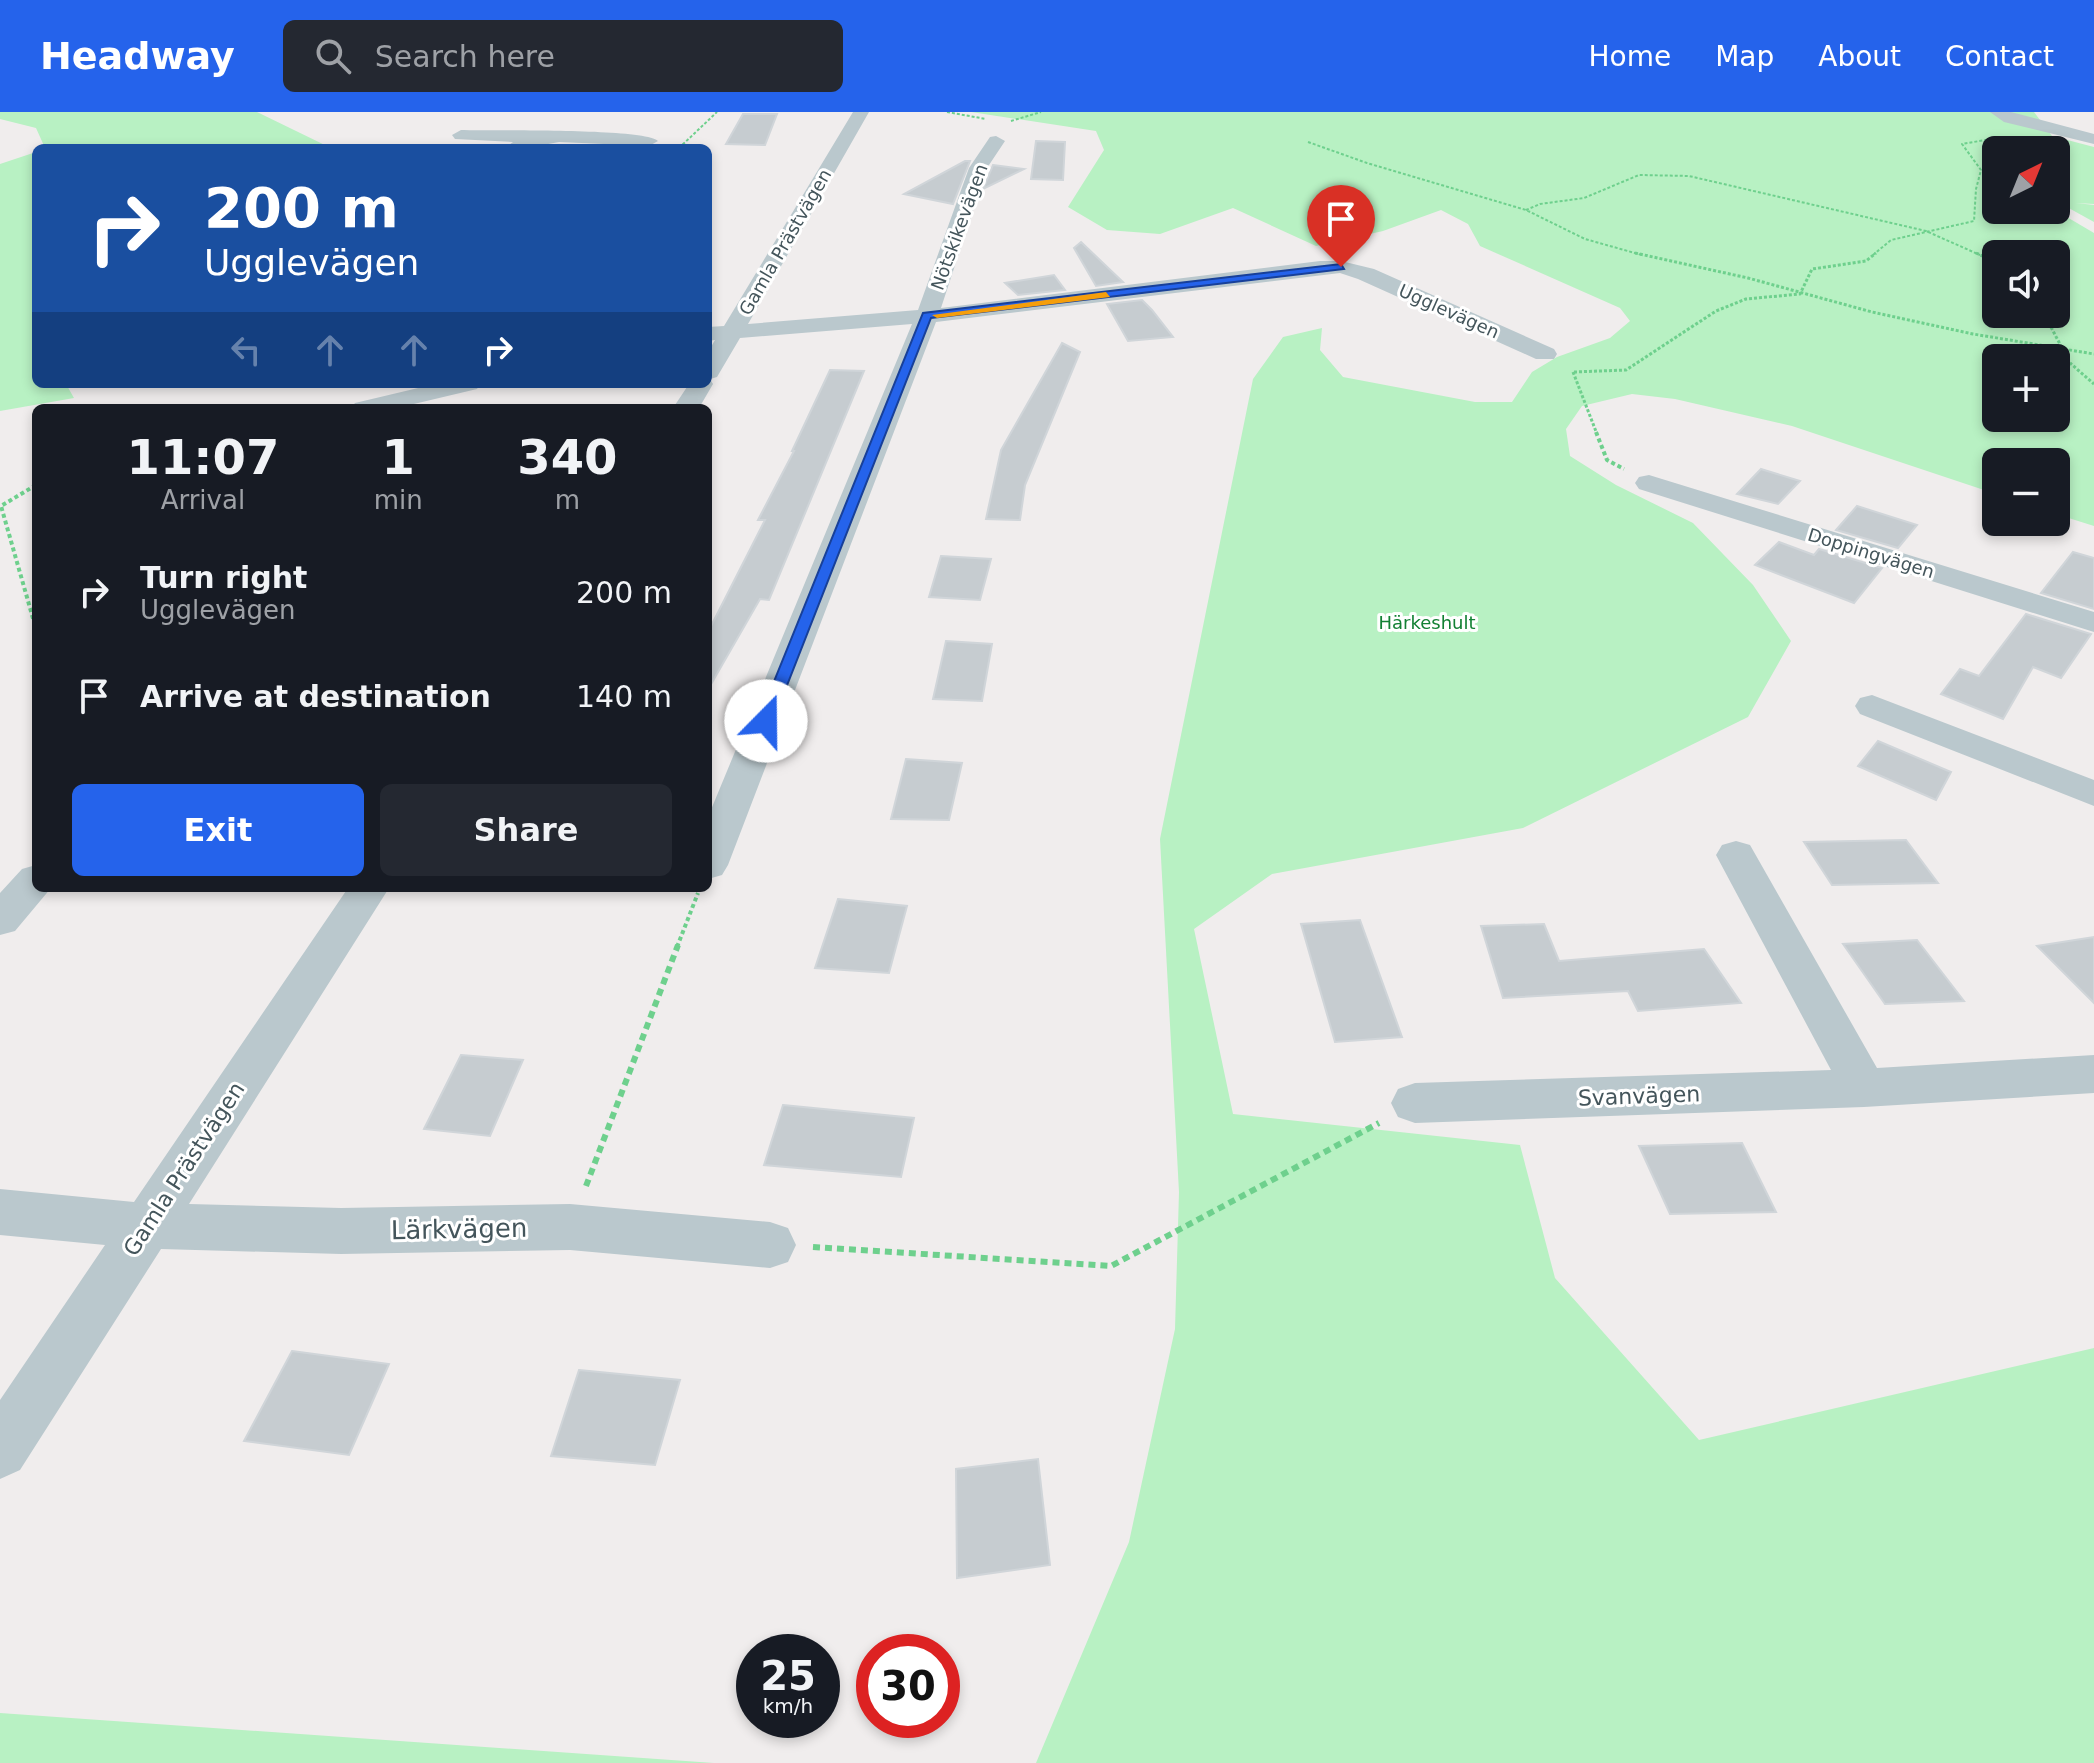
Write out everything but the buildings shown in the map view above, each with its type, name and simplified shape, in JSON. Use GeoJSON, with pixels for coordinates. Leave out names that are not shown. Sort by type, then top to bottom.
{"type":"FeatureCollection","features":[{"type":"Feature","properties":{"kind":"street","name":"Gamla Prästvägen"},"geometry":{"type":"LineString","coordinates":[[712,365],[861,112]]}},
{"type":"Feature","properties":{"kind":"street"},"geometry":{"type":"LineString","coordinates":[[2004,115],[2094,139]]}},
{"type":"Feature","properties":{"kind":"street"},"geometry":{"type":"LineString","coordinates":[[461,135],[649,141]]}},
{"type":"Feature","properties":{"kind":"street"},"geometry":{"type":"LineString","coordinates":[[519,144],[541,137]]}},
{"type":"Feature","properties":{"kind":"street","name":"Nötskikevägen"},"geometry":{"type":"LineString","coordinates":[[712,855],[927,315],[978,168],[996,141]]}},
{"type":"Feature","properties":{"kind":"street"},"geometry":{"type":"LineString","coordinates":[[1293,253],[1320,267]]}},
{"type":"Feature","properties":{"kind":"street","name":"Ugglevägen"},"geometry":{"type":"LineString","coordinates":[[712,333],[982,311],[1320,267],[1341,267],[1366,274],[1545,354]]}},
{"type":"Feature","properties":{"kind":"street"},"geometry":{"type":"LineString","coordinates":[[381,404],[451,388]]}},
{"type":"Feature","properties":{"kind":"street","name":"Doppingvägen"},"geometry":{"type":"LineString","coordinates":[[1649,483],[2094,622]]}},
{"type":"Feature","properties":{"kind":"street"},"geometry":{"type":"LineString","coordinates":[[1872,706],[2094,794]]}},
{"type":"Feature","properties":{"kind":"street"},"geometry":{"type":"LineString","coordinates":[[1736,855],[1864,1088]]}},
{"type":"Feature","properties":{"kind":"street"},"geometry":{"type":"LineString","coordinates":[[0,920],[32,884]]}},
{"type":"Feature","properties":{"kind":"street","name":"Gamla Prästvägen"},"geometry":{"type":"LineString","coordinates":[[0,1450],[366,892]]}},
{"type":"Feature","properties":{"kind":"street","name":"Svanvägen"},"geometry":{"type":"LineString","coordinates":[[1415,1103],[1864,1088],[2094,1074]]}},
{"type":"Feature","properties":{"kind":"street","name":"Lärkvägen"},"geometry":{"type":"LineString","coordinates":[[0,1212],[146,1226],[341,1231],[570,1227],[770,1245]]}},
{"type":"Feature","properties":{"kind":"path"},"geometry":{"type":"LineString","coordinates":[[683,144],[717,112]]}},
{"type":"Feature","properties":{"kind":"path"},"geometry":{"type":"LineString","coordinates":[[1800,294],[1812,269],[1866,261],[1891,240],[1974,221],[1977,203],[1974,185],[1981,170],[1962,144],[2017,132],[2004,115]]}},
{"type":"Feature","properties":{"kind":"path"},"geometry":{"type":"LineString","coordinates":[[1308,142],[1367,163],[1526,210],[1585,239],[1675,264],[1748,278],[1800,294],[1973,334],[2041,344]]}},
{"type":"Feature","properties":{"kind":"path"},"geometry":{"type":"LineString","coordinates":[[1526,210],[1540,204],[1584,198],[1639,175],[1689,176],[1926,231],[1982,256]]}},
{"type":"Feature","properties":{"kind":"path"},"geometry":{"type":"LineString","coordinates":[[1545,354],[1574,372],[1626,370],[1716,311],[1746,299],[1800,294]]}},
{"type":"Feature","properties":{"kind":"path"},"geometry":{"type":"LineString","coordinates":[[2070,349],[2094,354]]}},
{"type":"Feature","properties":{"kind":"path"},"geometry":{"type":"LineString","coordinates":[[2070,363],[2094,384]]}},
{"type":"Feature","properties":{"kind":"path"},"geometry":{"type":"LineString","coordinates":[[1574,372],[1607,460],[1649,483]]}},
{"type":"Feature","properties":{"kind":"path"},"geometry":{"type":"LineString","coordinates":[[32,487],[1,506],[32,615]]}},
{"type":"Feature","properties":{"kind":"path"},"geometry":{"type":"LineString","coordinates":[[570,1227],[697,892]]}},
{"type":"Feature","properties":{"kind":"path"},"geometry":{"type":"LineString","coordinates":[[770,1245],[1111,1266],[1415,1103]]}},
{"type":"Feature","properties":{"kind":"green space"},"geometry":{"type":"Polygon","coordinates":[[[0,112],[257,112],[323,144],[43,144],[36,128],[0,119],[0,112]]]}},
{"type":"Feature","properties":{"kind":"green space","name":"Härkeshult"},"geometry":{"type":"Polygon","coordinates":[[[971,112],[2034,112],[2052,136],[1982,136],[1982,224],[2070,224],[2070,219],[2094,233],[2094,526],[2070,518],[2070,448],[1982,448],[1982,489],[1792,426],[1675,399],[1632,394],[1582,406],[1566,429],[1570,456],[1616,485],[1693,523],[1753,585],[1791,641],[1748,717],[1523,828],[1272,874],[1194,929],[1233,1114],[1520,1145],[1555,1278],[1699,1440],[2094,1348],[2094,1763],[1036,1763],[1129,1542],[1175,1329],[1179,1192],[1160,839],[1253,379],[1283,337],[1322,328],[1320,350],[1343,377],[1475,402],[1512,402],[1532,372],[1557,357],[1610,338],[1630,321],[1620,308],[1480,246],[1468,224],[1441,210],[1383,231],[1316,246],[1233,208],[1160,234],[1107,230],[1068,207],[1104,150],[1096,131],[971,112]]]}},
{"type":"Feature","properties":{"kind":"green space","name":"Härkeshult"},"geometry":{"type":"Polygon","coordinates":[[[2070,141],[2094,147],[2094,204],[2076,203],[2094,205],[2094,222],[2070,209],[2070,141]]]}},
{"type":"Feature","properties":{"kind":"green space"},"geometry":{"type":"Polygon","coordinates":[[[32,153],[32,388],[68,388],[74,398],[0,411],[0,164],[32,153]]]}},
{"type":"Feature","properties":{"kind":"green space"},"geometry":{"type":"Polygon","coordinates":[[[0,1713],[714,1763],[0,1763],[0,1713]]]}},
{"type":"Feature","properties":{"kind":"slow traffic"},"geometry":{"type":"LineString","coordinates":[[937,315],[1106,295]]}},
{"type":"Feature","properties":{"kind":"route"},"geometry":{"type":"LineString","coordinates":[[766,721],[927,315],[982,311],[1320,267],[1341,267]]}}]}
